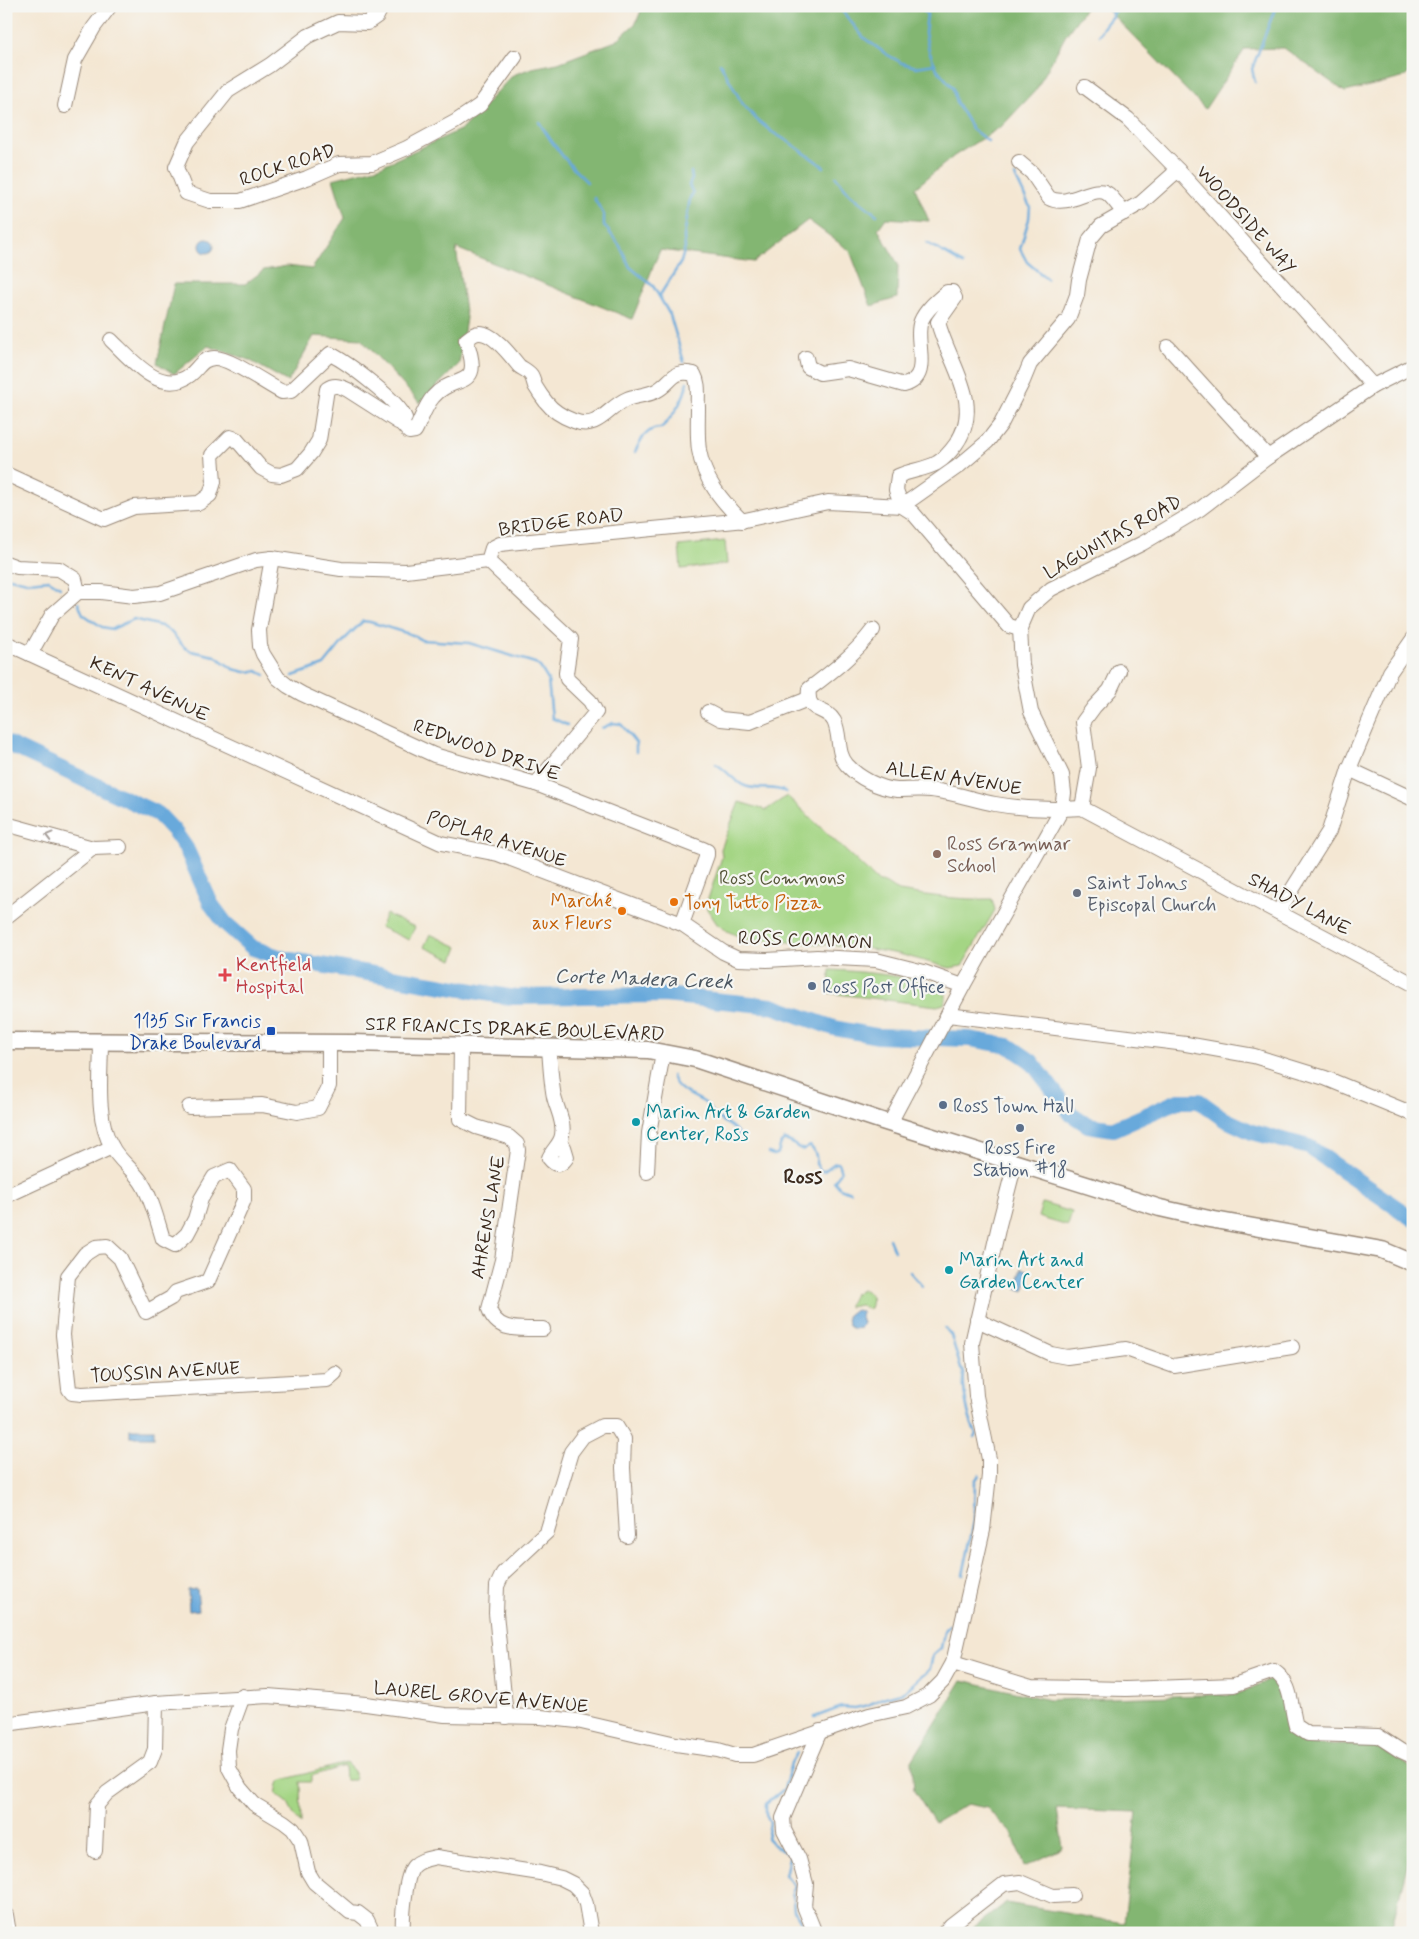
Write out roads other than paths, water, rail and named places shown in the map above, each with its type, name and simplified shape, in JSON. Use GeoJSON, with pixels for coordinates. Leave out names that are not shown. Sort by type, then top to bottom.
{"type":"FeatureCollection","features":[{"type":"Feature","properties":{"kind":"main road","name":"SIR FRANCIS DRAKE BOULEVARD"},"geometry":{"type":"LineString","coordinates":[[6,1041],[329,1042],[640,1049],[704,1062],[1160,1208],[1209,1219],[1382,1250],[1413,1263]]}},
{"type":"Feature","properties":{"kind":"street"},"geometry":{"type":"LineString","coordinates":[[64,106],[75,60],[110,6]]}},
{"type":"Feature","properties":{"kind":"street","name":"ROCK ROAD"},"geometry":{"type":"LineString","coordinates":[[382,6],[377,16],[367,23],[338,22],[308,36],[270,65],[228,91],[187,142],[176,167],[186,193],[210,201],[240,201],[307,178],[339,164],[372,163],[408,148],[480,105],[515,57]]}},
{"type":"Feature","properties":{"kind":"street","name":"WOODSIDE WAY"},"geometry":{"type":"LineString","coordinates":[[1085,86],[1128,119],[1178,170],[1373,386]]}},
{"type":"Feature","properties":{"kind":"street"},"geometry":{"type":"LineString","coordinates":[[1019,162],[1032,173],[1049,198],[1054,201],[1071,200],[1094,192],[1107,193],[1124,213]]}},
{"type":"Feature","properties":{"kind":"street"},"geometry":{"type":"LineString","coordinates":[[902,506],[960,465],[986,442],[1001,424],[1030,364],[1068,319],[1077,295],[1090,239],[1102,226],[1141,203],[1178,170]]}},
{"type":"Feature","properties":{"kind":"street"},"geometry":{"type":"LineString","coordinates":[[806,358],[808,366],[820,373],[848,368],[904,385],[912,383],[918,376],[920,364],[921,322],[926,312],[938,300],[947,292],[952,292],[955,298],[938,322],[964,390],[968,419],[963,434],[939,462],[922,470],[909,470],[898,476],[896,490],[902,506],[913,513],[1009,626],[1020,629]]}},
{"type":"Feature","properties":{"kind":"street"},"geometry":{"type":"LineString","coordinates":[[6,474],[104,519],[134,507],[199,502],[210,495],[214,482],[212,455],[230,437],[236,438],[261,468],[272,474],[281,475],[297,469],[319,440],[327,390],[332,386],[339,386],[348,390],[401,423],[410,432],[415,431],[433,396],[442,389],[463,381],[469,374],[472,367],[472,359],[466,340],[473,334],[480,332],[490,337],[532,376],[536,388],[546,402],[559,414],[576,422],[592,422],[606,415],[628,398],[646,396],[658,390],[676,374],[683,372],[694,374],[699,383],[697,401],[699,449],[706,476],[721,500],[742,520]]}},
{"type":"Feature","properties":{"kind":"street"},"geometry":{"type":"LineString","coordinates":[[111,340],[132,361],[150,375],[166,382],[182,381],[193,373],[203,361],[215,358],[228,361],[282,392],[292,391],[330,354],[344,360],[401,410],[405,418],[401,423]]}},
{"type":"Feature","properties":{"kind":"street"},"geometry":{"type":"LineString","coordinates":[[1168,347],[1268,457]]}},
{"type":"Feature","properties":{"kind":"street","name":"LAGUNITAS ROAD"},"geometry":{"type":"LineString","coordinates":[[890,1123],[963,986],[1062,809],[1064,793],[1062,774],[1031,712],[1022,666],[1020,629],[1029,608],[1051,589],[1143,543],[1200,509],[1268,457],[1373,386],[1413,366]]}},
{"type":"Feature","properties":{"kind":"street","name":"BRIDGE ROAD"},"geometry":{"type":"LineString","coordinates":[[78,592],[101,592],[134,596],[160,593],[256,560],[272,558],[341,569],[406,571],[488,561],[492,548],[500,544],[742,520],[828,502],[902,506]]}},
{"type":"Feature","properties":{"kind":"street","name":"REDWOOD DRIVE"},"geometry":{"type":"LineString","coordinates":[[272,558],[259,630],[260,646],[278,678],[302,694],[434,755],[536,784],[707,852],[682,924]]}},
{"type":"Feature","properties":{"kind":"street"},"geometry":{"type":"LineString","coordinates":[[488,561],[571,639],[566,673],[567,679],[590,701],[596,712],[536,784]]}},
{"type":"Feature","properties":{"kind":"street"},"geometry":{"type":"LineString","coordinates":[[6,563],[18,567],[58,569],[74,579],[78,592],[52,615],[30,654]]}},
{"type":"Feature","properties":{"kind":"street"},"geometry":{"type":"LineString","coordinates":[[708,712],[721,719],[750,722],[808,699],[809,689],[843,664],[860,648],[873,630]]}},
{"type":"Feature","properties":{"kind":"street"},"geometry":{"type":"LineString","coordinates":[[1278,912],[1329,831],[1349,769],[1390,672],[1413,639]]}},
{"type":"Feature","properties":{"kind":"street","name":"KENT AVENUE"},"geometry":{"type":"LineString","coordinates":[[6,642],[278,767]]}},
{"type":"Feature","properties":{"kind":"street"},"geometry":{"type":"LineString","coordinates":[[1062,809],[1082,808],[1089,768],[1083,722],[1110,690],[1119,670]]}},
{"type":"Feature","properties":{"kind":"street","name":"ALLEN AVENUE"},"geometry":{"type":"LineString","coordinates":[[808,699],[810,704],[831,717],[838,735],[843,760],[866,781],[896,790],[931,790],[997,804],[1062,809]]}},
{"type":"Feature","properties":{"kind":"street","name":"POPLAR AVENUE"},"geometry":{"type":"LineString","coordinates":[[278,767],[441,843],[498,854],[682,924]]}},
{"type":"Feature","properties":{"kind":"street"},"geometry":{"type":"LineString","coordinates":[[1349,769],[1413,799]]}},
{"type":"Feature","properties":{"kind":"street","name":"SHADY LANE"},"geometry":{"type":"LineString","coordinates":[[1082,808],[1413,984]]}},
{"type":"Feature","properties":{"kind":"street"},"geometry":{"type":"LineString","coordinates":[[6,824],[92,848],[120,847]]}},
{"type":"Feature","properties":{"kind":"street"},"geometry":{"type":"LineString","coordinates":[[6,917],[92,848]]}},
{"type":"Feature","properties":{"kind":"street","name":"ROSS COMMON"},"geometry":{"type":"LineString","coordinates":[[682,924],[723,952],[738,959],[767,960],[817,957],[876,960],[924,972],[963,986]]}},
{"type":"Feature","properties":{"kind":"street"},"geometry":{"type":"LineString","coordinates":[[948,1015],[1186,1044],[1254,1056],[1325,1078],[1413,1114]]}},
{"type":"Feature","properties":{"kind":"street","name":"TOUSSIN AVENUE"},"geometry":{"type":"LineString","coordinates":[[101,1041],[101,1111],[104,1125],[112,1147],[141,1181],[157,1218],[163,1239],[175,1245],[187,1234],[195,1219],[201,1199],[214,1177],[230,1170],[244,1188],[244,1200],[208,1282],[176,1292],[171,1298],[146,1312],[120,1258],[107,1246],[96,1247],[85,1254],[68,1276],[63,1335],[69,1389],[72,1393],[82,1394],[327,1380],[335,1373]]}},
{"type":"Feature","properties":{"kind":"street"},"geometry":{"type":"LineString","coordinates":[[189,1107],[262,1105],[297,1112],[318,1108],[329,1086],[329,1042]]}},
{"type":"Feature","properties":{"kind":"street","name":"AHRENS LANE"},"geometry":{"type":"LineString","coordinates":[[461,1045],[460,1119],[476,1127],[509,1137],[517,1144],[518,1150],[502,1260],[489,1309],[495,1320],[507,1328],[543,1329]]}},
{"type":"Feature","properties":{"kind":"street"},"geometry":{"type":"LineString","coordinates":[[549,1047],[554,1098],[562,1126],[559,1144]]}},
{"type":"Feature","properties":{"kind":"street"},"geometry":{"type":"LineString","coordinates":[[647,1172],[649,1133],[663,1053]]}},
{"type":"Feature","properties":{"kind":"street"},"geometry":{"type":"LineString","coordinates":[[6,1196],[112,1147]]}},
{"type":"Feature","properties":{"kind":"street","name":"LAUREL GROVE AVENUE"},"geometry":{"type":"LineString","coordinates":[[6,1724],[156,1703],[242,1696],[268,1696],[354,1703],[445,1715],[541,1716],[577,1721],[676,1744],[718,1750],[735,1755],[752,1755],[820,1731],[906,1706],[929,1696],[943,1682],[953,1663],[983,1530],[989,1459],[976,1396],[972,1363],[972,1343],[1015,1163]]}},
{"type":"Feature","properties":{"kind":"street"},"geometry":{"type":"LineString","coordinates":[[977,1320],[1051,1354],[1067,1357],[1126,1349],[1174,1366],[1292,1347]]}},
{"type":"Feature","properties":{"kind":"street"},"geometry":{"type":"LineString","coordinates":[[506,1717],[496,1613],[496,1586],[503,1573],[546,1532],[572,1452],[583,1436],[602,1426],[616,1426],[624,1439],[627,1536]]}},
{"type":"Feature","properties":{"kind":"street"},"geometry":{"type":"LineString","coordinates":[[953,1663],[1031,1687],[1040,1688],[1126,1689],[1234,1685],[1274,1671],[1282,1677],[1289,1687],[1296,1726],[1308,1734],[1378,1736],[1412,1756]]}},
{"type":"Feature","properties":{"kind":"street"},"geometry":{"type":"LineString","coordinates":[[242,1696],[231,1729],[228,1750],[229,1768],[240,1788],[254,1804],[293,1829],[301,1840],[308,1872],[314,1882],[350,1912],[358,1914],[367,1920],[373,1933]]}},
{"type":"Feature","properties":{"kind":"street"},"geometry":{"type":"LineString","coordinates":[[95,1851],[97,1805],[107,1793],[150,1762],[155,1749],[156,1703]]}},
{"type":"Feature","properties":{"kind":"street"},"geometry":{"type":"LineString","coordinates":[[815,1933],[804,1906],[806,1884],[799,1859],[784,1830],[784,1818],[820,1731]]}},
{"type":"Feature","properties":{"kind":"street"},"geometry":{"type":"LineString","coordinates":[[403,1933],[402,1918],[407,1885],[412,1868],[422,1860],[436,1857],[540,1873],[560,1878],[573,1884],[582,1893],[591,1933]]}},
{"type":"Feature","properties":{"kind":"street"},"geometry":{"type":"LineString","coordinates":[[944,1933],[951,1925],[1004,1884],[1020,1882],[1053,1896],[1072,1895]]}},
{"type":"Feature","properties":{"kind":"street"},"geometry":{"type":"LineString","coordinates":[[6,1915],[9,1933]]}},
{"type":"Feature","properties":{"kind":"water"},"geometry":{"type":"Polygon","coordinates":[[[204,239],[210,239],[214,246],[210,253],[204,253],[200,249],[200,243],[204,239]]]}},
{"type":"Feature","properties":{"kind":"water"},"geometry":{"type":"Polygon","coordinates":[[[1022,1268],[1030,1271],[1024,1291],[1016,1288],[1022,1268]]]}},
{"type":"Feature","properties":{"kind":"water"},"geometry":{"type":"Polygon","coordinates":[[[857,1310],[862,1312],[860,1315],[863,1323],[860,1328],[853,1329],[848,1325],[847,1316],[857,1310]]]}},
{"type":"Feature","properties":{"kind":"water"},"geometry":{"type":"Polygon","coordinates":[[[130,1429],[154,1429],[154,1437],[130,1437],[130,1429]]]}},
{"type":"Feature","properties":{"kind":"water"},"geometry":{"type":"Polygon","coordinates":[[[197,1589],[199,1610],[189,1611],[188,1590],[197,1589]]]}},
{"type":"Feature","properties":{"kind":"waterway"},"geometry":{"type":"LineString","coordinates":[[838,6],[864,38],[886,54],[902,63],[916,67],[935,64]]}},
{"type":"Feature","properties":{"kind":"waterway"},"geometry":{"type":"LineString","coordinates":[[919,6],[927,14],[925,33],[929,51],[937,69],[953,88],[956,102],[973,130],[988,141]]}},
{"type":"Feature","properties":{"kind":"waterway"},"geometry":{"type":"LineString","coordinates":[[1109,6],[1113,17]]}},
{"type":"Feature","properties":{"kind":"waterway"},"geometry":{"type":"LineString","coordinates":[[1099,35],[1118,6]]}},
{"type":"Feature","properties":{"kind":"waterway"},"geometry":{"type":"LineString","coordinates":[[1255,82],[1252,69],[1276,6]]}},
{"type":"Feature","properties":{"kind":"waterway"},"geometry":{"type":"LineString","coordinates":[[720,63],[742,103],[756,119],[824,167]]}},
{"type":"Feature","properties":{"kind":"waterway"},"geometry":{"type":"LineString","coordinates":[[539,122],[561,154],[587,182]]}},
{"type":"Feature","properties":{"kind":"waterway"},"geometry":{"type":"LineString","coordinates":[[660,295],[681,262],[685,248],[684,237],[690,198],[693,193],[689,185],[692,179],[691,172]]}},
{"type":"Feature","properties":{"kind":"waterway"},"geometry":{"type":"LineString","coordinates":[[1015,176],[1030,207],[1029,219],[1020,249],[1027,262],[1047,279]]}},
{"type":"Feature","properties":{"kind":"waterway"},"geometry":{"type":"LineString","coordinates":[[836,177],[850,194],[877,215]]}},
{"type":"Feature","properties":{"kind":"waterway"},"geometry":{"type":"LineString","coordinates":[[594,198],[604,215],[604,225],[620,246],[630,267],[653,286],[670,315],[684,362]]}},
{"type":"Feature","properties":{"kind":"waterway"},"geometry":{"type":"LineString","coordinates":[[927,243],[963,264]]}},
{"type":"Feature","properties":{"kind":"waterway"},"geometry":{"type":"LineString","coordinates":[[635,452],[639,443],[648,432],[661,428],[670,419],[681,401],[687,382]]}},
{"type":"Feature","properties":{"kind":"waterway"},"geometry":{"type":"LineString","coordinates":[[6,577],[27,582],[49,580],[60,587]]}},
{"type":"Feature","properties":{"kind":"waterway"},"geometry":{"type":"LineString","coordinates":[[78,603],[83,614],[102,627],[112,629],[134,619],[161,626],[170,631],[184,647],[191,651],[215,656],[233,669],[245,672],[257,671],[265,675]]}},
{"type":"Feature","properties":{"kind":"waterway"},"geometry":{"type":"LineString","coordinates":[[293,676],[324,665],[363,621],[370,622],[416,636],[421,640],[469,643],[535,663],[540,667],[548,680],[552,718],[567,725]]}},
{"type":"Feature","properties":{"kind":"waterway"},"geometry":{"type":"LineString","coordinates":[[602,728],[613,723],[621,724],[636,743],[636,752]]}},
{"type":"Feature","properties":{"kind":"waterway","name":"Corte Madera Creek"},"geometry":{"type":"LineString","coordinates":[[6,743],[158,814],[174,831],[186,848],[211,904],[225,923],[253,948],[285,959],[509,997],[664,995],[772,1006],[834,1028],[877,1036],[970,1039],[1009,1046],[1031,1061],[1071,1114],[1088,1125],[1114,1129],[1178,1101],[1199,1101],[1224,1119],[1252,1132],[1309,1147],[1413,1219]]}},
{"type":"Feature","properties":{"kind":"waterway"},"geometry":{"type":"LineString","coordinates":[[716,764],[737,782],[745,786],[776,789],[786,792]]}},
{"type":"Feature","properties":{"kind":"waterway"},"geometry":{"type":"LineString","coordinates":[[672,1076],[681,1089],[705,1103],[716,1116],[733,1128],[741,1142]]}},
{"type":"Feature","properties":{"kind":"waterway"},"geometry":{"type":"LineString","coordinates":[[768,1153],[774,1155],[778,1153],[781,1143],[785,1140],[804,1150],[810,1146],[815,1152],[816,1164],[821,1171],[838,1163],[841,1172],[834,1181],[840,1188],[850,1192]]}},
{"type":"Feature","properties":{"kind":"waterway"},"geometry":{"type":"LineString","coordinates":[[889,1239],[894,1251]]}},
{"type":"Feature","properties":{"kind":"waterway"},"geometry":{"type":"LineString","coordinates":[[910,1272],[922,1286]]}},
{"type":"Feature","properties":{"kind":"waterway"},"geometry":{"type":"LineString","coordinates":[[945,1328],[951,1335],[961,1369],[964,1372],[968,1412],[976,1433],[974,1437]]}},
{"type":"Feature","properties":{"kind":"waterway"},"geometry":{"type":"LineString","coordinates":[[963,1575],[974,1521],[975,1481],[979,1475]]}},
{"type":"Feature","properties":{"kind":"waterway"},"geometry":{"type":"LineString","coordinates":[[815,1717],[842,1707],[855,1708],[868,1705],[882,1698],[904,1692],[930,1669],[933,1655],[941,1648],[944,1632],[949,1625]]}},
{"type":"Feature","properties":{"kind":"waterway"},"geometry":{"type":"LineString","coordinates":[[797,1753],[791,1763],[784,1789],[766,1804],[766,1815],[770,1823],[767,1838],[775,1846],[790,1854],[785,1875],[795,1887],[792,1890],[794,1910],[806,1933]]}},
{"type":"Feature","properties":{"kind":"place","name":"Ross Grammar School"},"geometry":{"type":"Point","coordinates":[937,854]}},
{"type":"Feature","properties":{"kind":"place","name":"Saint Johns Episcopal Church"},"geometry":{"type":"Point","coordinates":[1077,893]}},
{"type":"Feature","properties":{"kind":"place","name":"Tony Tutto Pizza"},"geometry":{"type":"Point","coordinates":[674,902]}},
{"type":"Feature","properties":{"kind":"place","name":"Marché aux Fleurs"},"geometry":{"type":"Point","coordinates":[622,911]}},
{"type":"Feature","properties":{"kind":"place","name":"Kentfield Hospital"},"geometry":{"type":"Point","coordinates":[225,975]}},
{"type":"Feature","properties":{"kind":"place","name":"Ross Post Office"},"geometry":{"type":"Point","coordinates":[812,986]}},
{"type":"Feature","properties":{"kind":"place","name":"1135 Sir Francis Drake Boulevard"},"geometry":{"type":"Point","coordinates":[271,1031]}},
{"type":"Feature","properties":{"kind":"place","name":"Ross Town Hall"},"geometry":{"type":"Point","coordinates":[943,1105]}},
{"type":"Feature","properties":{"kind":"place","name":"Marin Art & Garden Center, Ross"},"geometry":{"type":"Point","coordinates":[636,1122]}},
{"type":"Feature","properties":{"kind":"place","name":"Ross Fire Station #18"},"geometry":{"type":"Point","coordinates":[1020,1128]}},
{"type":"Feature","properties":{"kind":"place","name":"Marin Art and Garden Center"},"geometry":{"type":"Point","coordinates":[949,1270]}},
{"type":"Feature","properties":{"kind":"district","name":"Ross"},"geometry":{"type":"Point","coordinates":[803,1176]}},
{"type":"Feature","properties":{"kind":"park label","name":"Ross Commons"},"geometry":{"type":"Point","coordinates":[782,877]}}]}
